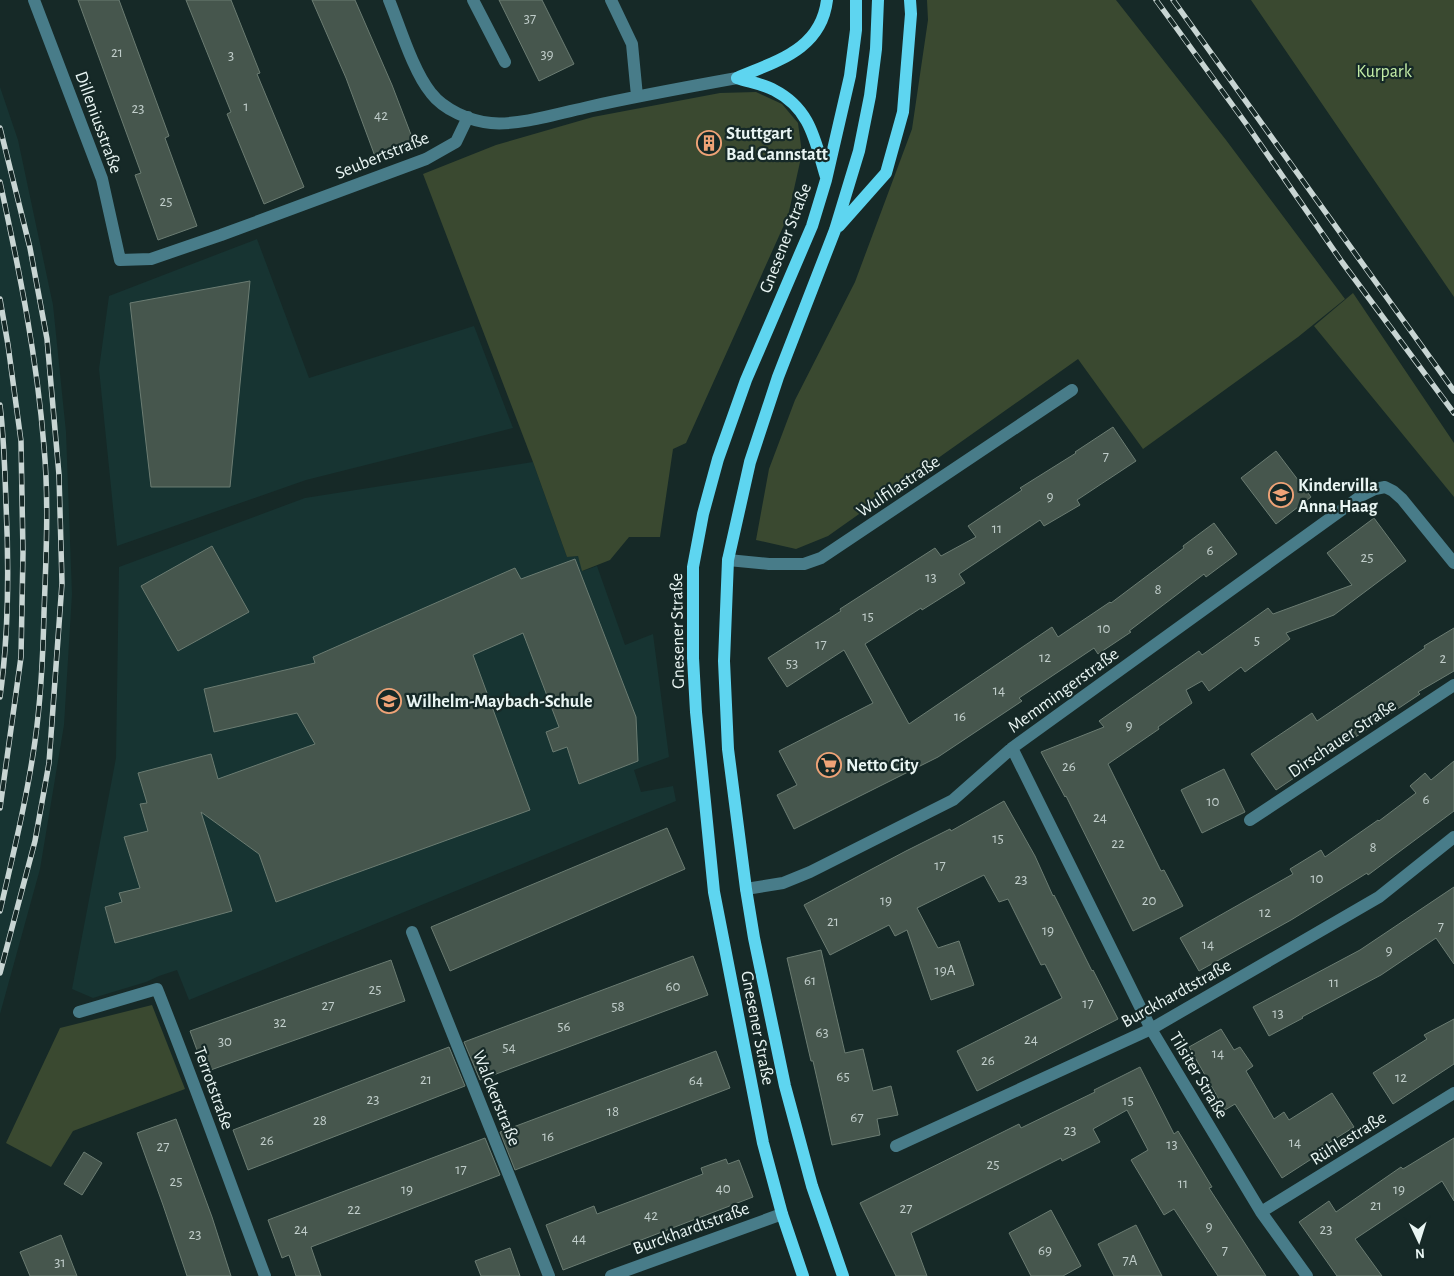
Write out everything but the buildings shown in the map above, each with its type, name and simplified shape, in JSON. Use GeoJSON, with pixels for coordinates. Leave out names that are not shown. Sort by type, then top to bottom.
{"type":"FeatureCollection","features":[{"type":"Feature","properties":{"kind":"main road"},"geometry":{"type":"LineString","coordinates":[[737,78],[794,53],[808,42],[820,23],[826,0]]}},
{"type":"Feature","properties":{"kind":"main road","name":"Gnesener Straße"},"geometry":{"type":"LineString","coordinates":[[803,1276],[782,1214],[763,1143],[714,892],[696,712],[693,658],[693,567],[703,514],[718,459],[746,380],[812,226],[826,180],[850,76],[856,30],[856,0]]}},
{"type":"Feature","properties":{"kind":"main road","name":"Gnesener Straße"},"geometry":{"type":"LineString","coordinates":[[843,1276],[812,1186],[785,1086],[754,938],[728,749],[724,661],[728,560],[750,462],[778,377],[835,230],[859,151],[870,96],[876,49],[878,0]]}},
{"type":"Feature","properties":{"kind":"main road"},"geometry":{"type":"LineString","coordinates":[[835,230],[886,173],[903,112],[911,14],[910,0]]}},
{"type":"Feature","properties":{"kind":"main road"},"geometry":{"type":"LineString","coordinates":[[737,78],[773,89],[792,101],[808,119],[826,180]]}},
{"type":"Feature","properties":{"kind":"street","name":"Dilleniusstraße"},"geometry":{"type":"LineString","coordinates":[[34,0],[102,179],[120,260]]}},
{"type":"Feature","properties":{"kind":"street"},"geometry":{"type":"LineString","coordinates":[[389,0],[420,76],[431,94],[449,109],[490,123],[510,122],[737,78]]}},
{"type":"Feature","properties":{"kind":"street"},"geometry":{"type":"LineString","coordinates":[[473,0],[505,62]]}},
{"type":"Feature","properties":{"kind":"street"},"geometry":{"type":"LineString","coordinates":[[611,0],[632,44],[637,96]]}},
{"type":"Feature","properties":{"kind":"street","name":"Seubertstraße"},"geometry":{"type":"LineString","coordinates":[[120,260],[151,259],[426,159],[456,142],[468,117]]}},
{"type":"Feature","properties":{"kind":"street","name":"Wulfilastraße"},"geometry":{"type":"LineString","coordinates":[[728,560],[770,564],[804,564],[820,558],[1072,390]]}},
{"type":"Feature","properties":{"kind":"street","name":"Memmingerstraße"},"geometry":{"type":"LineString","coordinates":[[746,889],[774,886],[801,876],[953,800],[1012,748],[1361,496],[1375,489],[1385,486],[1402,499],[1454,563]]}},
{"type":"Feature","properties":{"kind":"street","name":"Dirschauer Straße"},"geometry":{"type":"LineString","coordinates":[[1250,820],[1454,685]]}},
{"type":"Feature","properties":{"kind":"street","name":"Tilsiter Straße"},"geometry":{"type":"LineString","coordinates":[[1012,748],[1151,1030],[1261,1212],[1306,1276]]}},
{"type":"Feature","properties":{"kind":"street","name":"Burckhardtstraße"},"geometry":{"type":"LineString","coordinates":[[896,1146],[1151,1030],[1379,897],[1454,837]]}},
{"type":"Feature","properties":{"kind":"street","name":"Walckerstraße"},"geometry":{"type":"LineString","coordinates":[[412,932],[549,1276]]}},
{"type":"Feature","properties":{"kind":"street","name":"Terrotstraße"},"geometry":{"type":"LineString","coordinates":[[79,1012],[157,989],[197,1090],[231,1186],[266,1276]]}},
{"type":"Feature","properties":{"kind":"street","name":"Rühlestraße"},"geometry":{"type":"LineString","coordinates":[[1261,1212],[1454,1093]]}},
{"type":"Feature","properties":{"kind":"street","name":"Burckhardtstraße"},"geometry":{"type":"LineString","coordinates":[[612,1276],[782,1214]]}},
{"type":"Feature","properties":{"kind":"shaded area"},"geometry":{"type":"Polygon","coordinates":[[[0,87],[18,140],[53,305],[66,432],[72,594],[64,725],[40,869],[0,1014],[0,87]]]}},
{"type":"Feature","properties":{"kind":"shaded area"},"geometry":{"type":"Polygon","coordinates":[[[257,239],[309,378],[474,326],[513,428],[306,480],[117,546],[99,369],[109,296],[257,239]]]}},
{"type":"Feature","properties":{"kind":"shaded area","name":"Wilhelm-Maybach-Schule"},"geometry":{"type":"Polygon","coordinates":[[[533,462],[567,557],[578,556],[583,571],[597,566],[625,645],[653,634],[669,757],[634,770],[641,792],[673,786],[676,801],[189,1000],[177,970],[146,982],[93,998],[72,989],[116,758],[119,567],[305,498],[533,462]]]}},
{"type":"Feature","properties":{"kind":"green space"},"geometry":{"type":"Polygon","coordinates":[[[927,0],[1116,0],[1226,140],[1345,299],[1298,337],[1143,449],[1078,359],[828,536],[796,549],[756,540],[769,469],[795,400],[855,282],[912,129],[928,20],[927,0]]]}},
{"type":"Feature","properties":{"kind":"green space","name":"Kurpark"},"geometry":{"type":"Polygon","coordinates":[[[1251,0],[1454,0],[1454,297],[1251,0]]]}},
{"type":"Feature","properties":{"kind":"green space"},"geometry":{"type":"Polygon","coordinates":[[[756,92],[782,104],[798,123],[802,153],[788,216],[686,443],[673,449],[660,537],[629,537],[610,560],[582,571],[578,556],[567,557],[533,462],[423,174],[496,145],[593,117],[720,93],[756,92]]]}},
{"type":"Feature","properties":{"kind":"green space"},"geometry":{"type":"Polygon","coordinates":[[[1353,293],[1454,443],[1454,497],[1314,326],[1353,293]]]}},
{"type":"Feature","properties":{"kind":"green space"},"geometry":{"type":"Polygon","coordinates":[[[152,1005],[185,1089],[73,1131],[51,1167],[6,1143],[60,1028],[152,1005]]]}},
{"type":"Feature","properties":{"kind":"railway"},"geometry":{"type":"LineString","coordinates":[[1156,0],[1247,125],[1342,262],[1454,413]]}},
{"type":"Feature","properties":{"kind":"railway"},"geometry":{"type":"LineString","coordinates":[[1173,0],[1454,391]]}},
{"type":"Feature","properties":{"kind":"railway"},"geometry":{"type":"LineString","coordinates":[[0,128],[30,248],[47,339],[59,475],[62,583],[49,763],[35,841],[0,973]]}},
{"type":"Feature","properties":{"kind":"railway"},"geometry":{"type":"LineString","coordinates":[[0,182],[20,280],[37,380],[46,468],[47,509],[43,645],[37,725],[24,805],[0,911]]}},
{"type":"Feature","properties":{"kind":"railway"},"geometry":{"type":"LineString","coordinates":[[0,299],[21,441],[23,553],[21,657],[0,808]]}},
{"type":"Feature","properties":{"kind":"railway"},"geometry":{"type":"LineString","coordinates":[[0,405],[5,467],[8,576],[7,625],[0,697]]}},
{"type":"Feature","properties":{"kind":"place","name":"Stuttgart Bad Cannstatt"},"geometry":{"type":"Point","coordinates":[709,143]}},
{"type":"Feature","properties":{"kind":"place","name":"Kindervilla Anna Haag"},"geometry":{"type":"Point","coordinates":[1281,495]}},
{"type":"Feature","properties":{"kind":"place","name":"Wilhelm-Maybach-Schule"},"geometry":{"type":"Point","coordinates":[389,701]}},
{"type":"Feature","properties":{"kind":"place","name":"Netto City"},"geometry":{"type":"Point","coordinates":[829,765]}}]}
